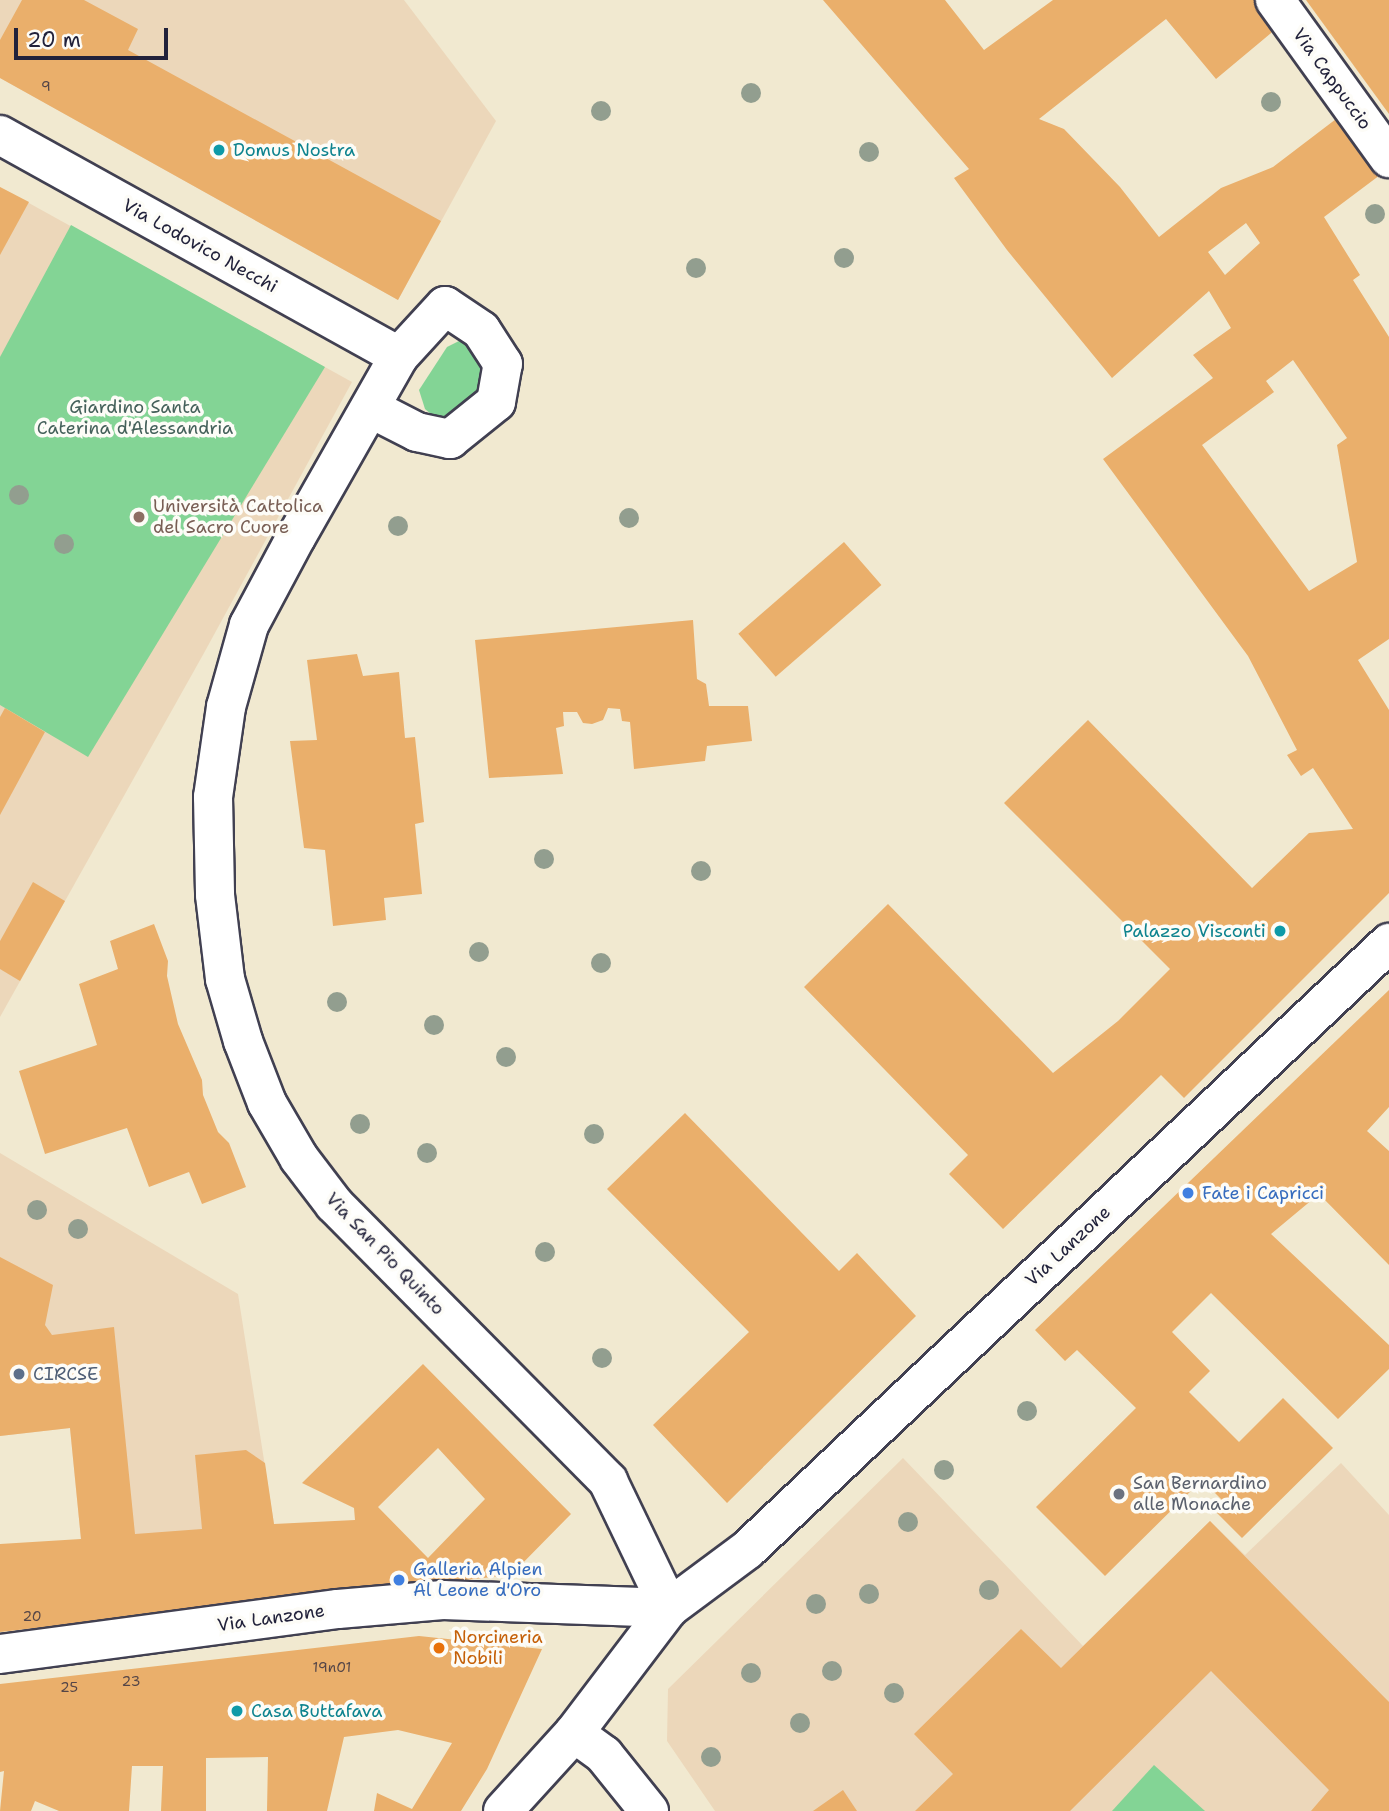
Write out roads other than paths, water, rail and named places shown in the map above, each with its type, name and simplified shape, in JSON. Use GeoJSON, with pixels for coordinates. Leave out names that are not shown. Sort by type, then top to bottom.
{"type":"FeatureCollection","features":[{"type":"Feature","properties":{"kind":"street","name":"Via Cappuccio"},"geometry":{"type":"LineString","coordinates":[[1275,0],[1389,158]]}},
{"type":"Feature","properties":{"kind":"street","name":"Via Lodovico Necchi"},"geometry":{"type":"LineString","coordinates":[[0,135],[399,356]]}},
{"type":"Feature","properties":{"kind":"street"},"geometry":{"type":"LineString","coordinates":[[444,306],[481,330],[503,364],[496,402],[450,439],[417,432],[370,408],[399,356],[444,306]]}},
{"type":"Feature","properties":{"kind":"street","name":"Via San Pio Quinto"},"geometry":{"type":"LineString","coordinates":[[370,408],[248,625],[230,694],[213,797],[215,895],[225,979],[243,1041],[267,1103],[299,1158],[327,1195],[607,1479],[621,1502],[669,1608]]}},
{"type":"Feature","properties":{"kind":"street","name":"Via Lanzone"},"geometry":{"type":"LineString","coordinates":[[503,1811],[574,1733],[669,1608],[747,1550],[1389,943]]}},
{"type":"Feature","properties":{"kind":"street","name":"Via Lanzone"},"geometry":{"type":"LineString","coordinates":[[0,1654],[351,1607],[443,1600],[669,1608]]}},
{"type":"Feature","properties":{"kind":"street"},"geometry":{"type":"LineString","coordinates":[[574,1733],[604,1755],[649,1811]]}},
{"type":"Feature","properties":{"kind":"place","name":"Domus Nostra"},"geometry":{"type":"Point","coordinates":[219,150]}},
{"type":"Feature","properties":{"kind":"place","name":"Università Cattolica del Sacro Cuore"},"geometry":{"type":"Point","coordinates":[139,517]}},
{"type":"Feature","properties":{"kind":"place","name":"Palazzo Visconti"},"geometry":{"type":"Point","coordinates":[1280,931]}},
{"type":"Feature","properties":{"kind":"place","name":"Fate i Capricci"},"geometry":{"type":"Point","coordinates":[1188,1193]}},
{"type":"Feature","properties":{"kind":"place","name":"CIRCSE"},"geometry":{"type":"Point","coordinates":[19,1374]}},
{"type":"Feature","properties":{"kind":"place","name":"San Bernardino alle Monache"},"geometry":{"type":"Point","coordinates":[1119,1494]}},
{"type":"Feature","properties":{"kind":"place","name":"Galleria Alpien Al Leone d'Oro"},"geometry":{"type":"Point","coordinates":[399,1580]}},
{"type":"Feature","properties":{"kind":"place","name":"Norcineria Nobili"},"geometry":{"type":"Point","coordinates":[439,1648]}},
{"type":"Feature","properties":{"kind":"place","name":"Casa Buttafava"},"geometry":{"type":"Point","coordinates":[237,1711]}},
{"type":"Feature","properties":{"kind":"park label","name":"Giardino Santa Caterina d'Alessandria"},"geometry":{"type":"Point","coordinates":[135,418]}}]}
